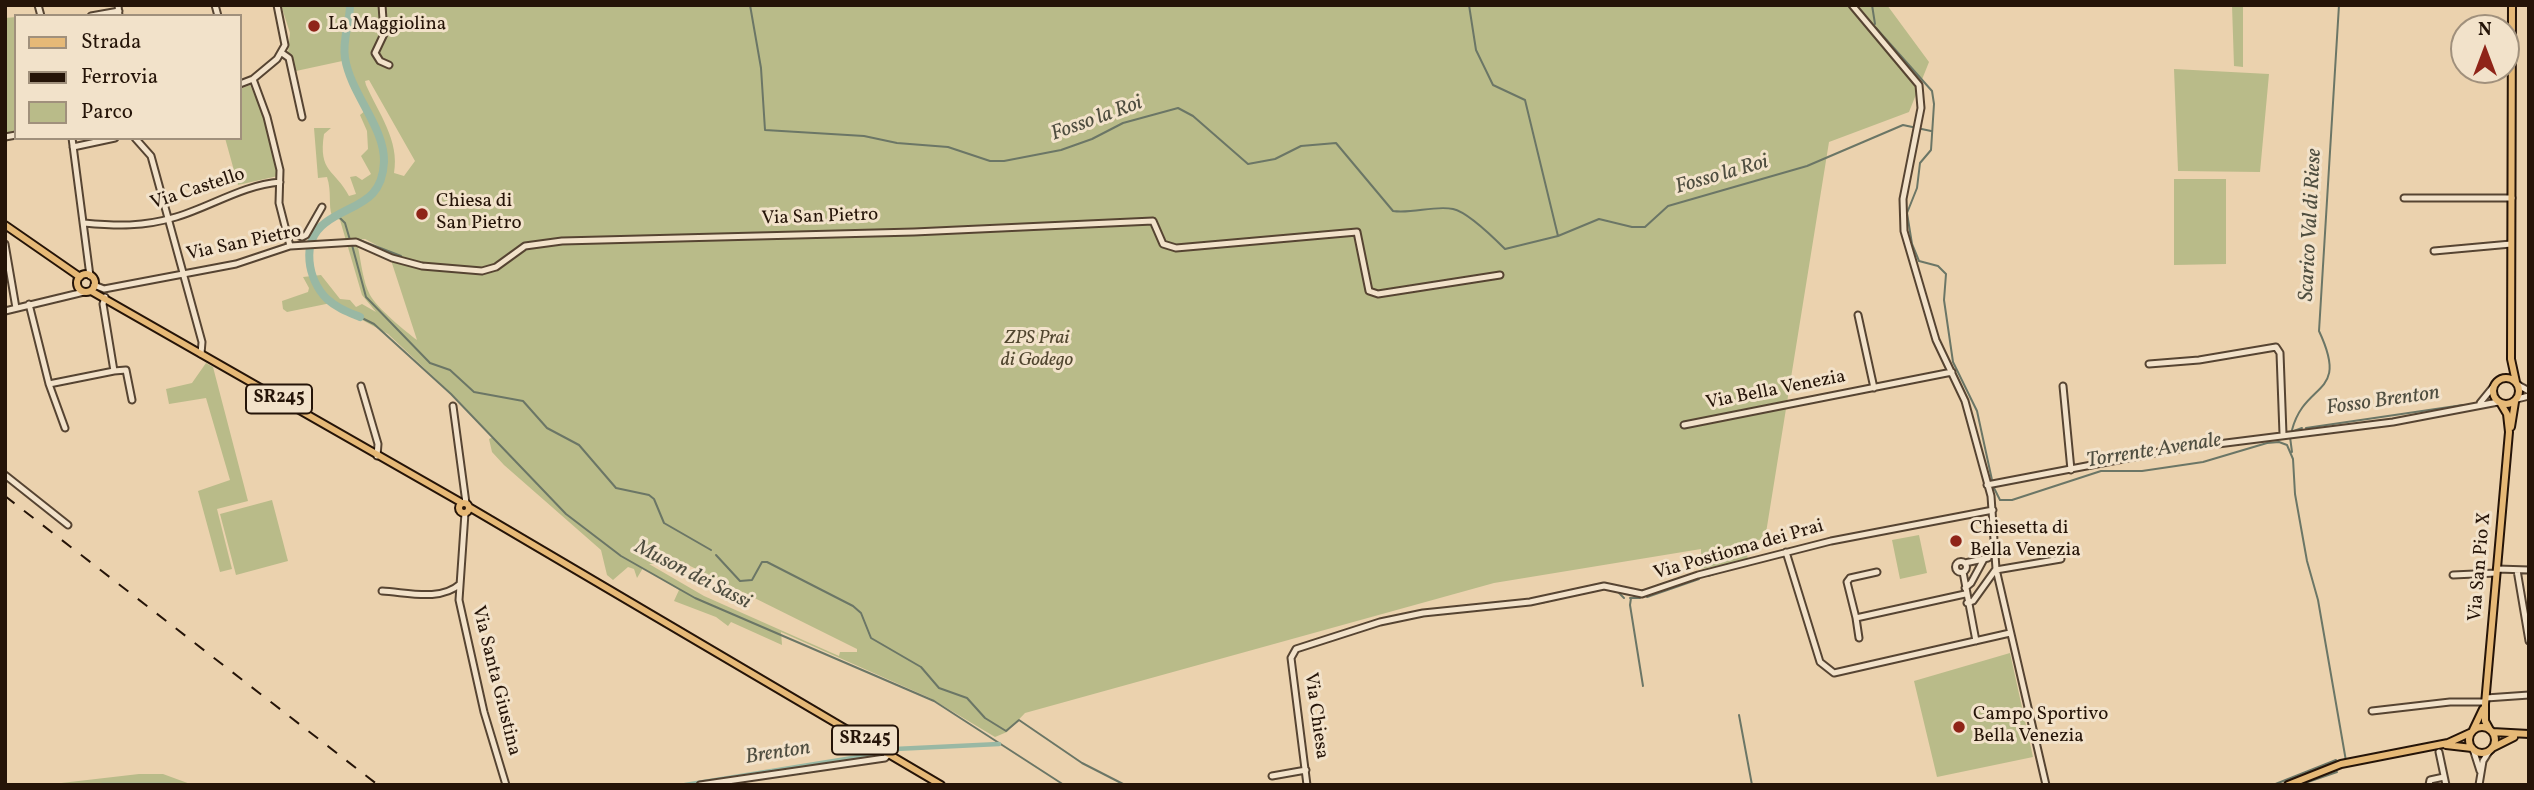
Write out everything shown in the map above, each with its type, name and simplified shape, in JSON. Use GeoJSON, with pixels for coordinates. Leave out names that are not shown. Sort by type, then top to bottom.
{"type":"FeatureCollection","features":[{"type":"Feature","properties":{"kind":"main road","name":"Via San Pio X"},"geometry":{"type":"LineString","coordinates":[[2491,731],[2485,720],[2486,701],[2509,432],[2517,384],[2511,359],[2512,5]]}},
{"type":"Feature","properties":{"kind":"main road","name":"SR245"},"geometry":{"type":"LineString","coordinates":[[5,225],[103,296],[941,785]]}},
{"type":"Feature","properties":{"kind":"main road"},"geometry":{"type":"LineString","coordinates":[[82,279],[91,288]]}},
{"type":"Feature","properties":{"kind":"main road"},"geometry":{"type":"LineString","coordinates":[[2495,385],[2505,373],[2511,359]]}},
{"type":"Feature","properties":{"kind":"main road"},"geometry":{"type":"LineString","coordinates":[[2495,385],[2506,378],[2517,384]]}},
{"type":"Feature","properties":{"kind":"main road","name":"Via San Pio X"},"geometry":{"type":"LineString","coordinates":[[2495,385],[2494,397],[2507,414],[2509,432]]}},
{"type":"Feature","properties":{"kind":"main road"},"geometry":{"type":"LineString","coordinates":[[2500,403],[2516,400]]}},
{"type":"Feature","properties":{"kind":"main road","name":"Via San Pio X"},"geometry":{"type":"LineString","coordinates":[[2472,731],[2486,701]]}},
{"type":"Feature","properties":{"kind":"main road"},"geometry":{"type":"LineString","coordinates":[[2440,748],[2481,727],[2491,731],[2529,734]]}},
{"type":"Feature","properties":{"kind":"main road"},"geometry":{"type":"LineString","coordinates":[[2472,731],[2469,740],[2472,749]]}},
{"type":"Feature","properties":{"kind":"main road"},"geometry":{"type":"LineString","coordinates":[[2490,749],[2494,741],[2491,731]]}},
{"type":"Feature","properties":{"kind":"main road"},"geometry":{"type":"LineString","coordinates":[[2288,785],[2351,761],[2440,748],[2472,749],[2482,753],[2520,735]]}},
{"type":"Feature","properties":{"kind":"street"},"geometry":{"type":"LineString","coordinates":[[242,84],[253,79],[282,53],[286,38],[277,5]]}},
{"type":"Feature","properties":{"kind":"street"},"geometry":{"type":"LineString","coordinates":[[382,5],[384,34],[375,53],[380,61],[389,65]]}},
{"type":"Feature","properties":{"kind":"street"},"geometry":{"type":"LineString","coordinates":[[1852,5],[1916,80],[1921,102],[1903,199],[1902,222],[1934,333],[1965,401],[1991,484],[1996,570],[2046,785]]}},
{"type":"Feature","properties":{"kind":"street"},"geometry":{"type":"LineString","coordinates":[[282,53],[289,58],[302,117]]}},
{"type":"Feature","properties":{"kind":"street"},"geometry":{"type":"LineString","coordinates":[[253,79],[267,117],[281,173],[279,203],[290,246]]}},
{"type":"Feature","properties":{"kind":"street"},"geometry":{"type":"LineString","coordinates":[[72,140],[86,265],[82,279],[73,293]]}},
{"type":"Feature","properties":{"kind":"street"},"geometry":{"type":"LineString","coordinates":[[74,147],[106,140]]}},
{"type":"Feature","properties":{"kind":"street"},"geometry":{"type":"LineString","coordinates":[[137,140],[151,156],[185,273],[202,342],[201,354]]}},
{"type":"Feature","properties":{"kind":"street","name":"Via Castello"},"geometry":{"type":"LineString","coordinates":[[83,223],[135,227],[169,218],[265,184],[280,183]]}},
{"type":"Feature","properties":{"kind":"street"},"geometry":{"type":"LineString","coordinates":[[2404,198],[2512,194]]}},
{"type":"Feature","properties":{"kind":"street"},"geometry":{"type":"LineString","coordinates":[[286,234],[302,237],[306,235],[322,206]]}},
{"type":"Feature","properties":{"kind":"street","name":"Via San Pietro"},"geometry":{"type":"LineString","coordinates":[[5,311],[91,288],[104,289],[236,264],[290,246],[351,242],[422,266],[482,271],[496,267],[525,246],[562,241],[914,232],[1153,221],[1163,244],[1176,248],[1357,232],[1369,291],[1378,294],[1500,275]]}},
{"type":"Feature","properties":{"kind":"street"},"geometry":{"type":"LineString","coordinates":[[5,244],[16,308]]}},
{"type":"Feature","properties":{"kind":"street"},"geometry":{"type":"LineString","coordinates":[[2434,251],[2511,244]]}},
{"type":"Feature","properties":{"kind":"street"},"geometry":{"type":"LineString","coordinates":[[103,296],[114,371]]}},
{"type":"Feature","properties":{"kind":"street"},"geometry":{"type":"LineString","coordinates":[[29,304],[48,384],[65,428]]}},
{"type":"Feature","properties":{"kind":"street","name":"Via Bella Venezia"},"geometry":{"type":"LineString","coordinates":[[1858,315],[1874,388]]}},
{"type":"Feature","properties":{"kind":"street"},"geometry":{"type":"LineString","coordinates":[[2149,364],[2199,360],[2276,347],[2280,352],[2283,434]]}},
{"type":"Feature","properties":{"kind":"street"},"geometry":{"type":"LineString","coordinates":[[48,384],[126,370],[132,400]]}},
{"type":"Feature","properties":{"kind":"street","name":"Via Bella Venezia"},"geometry":{"type":"LineString","coordinates":[[1684,425],[1952,372]]}},
{"type":"Feature","properties":{"kind":"street"},"geometry":{"type":"LineString","coordinates":[[2516,400],[2529,394],[2517,384]]}},
{"type":"Feature","properties":{"kind":"street"},"geometry":{"type":"LineString","coordinates":[[2477,406],[2495,385]]}},
{"type":"Feature","properties":{"kind":"street"},"geometry":{"type":"LineString","coordinates":[[361,386],[378,444],[377,456]]}},
{"type":"Feature","properties":{"kind":"street"},"geometry":{"type":"LineString","coordinates":[[2063,386],[2071,470]]}},
{"type":"Feature","properties":{"kind":"street"},"geometry":{"type":"LineString","coordinates":[[1991,484],[2157,452],[2283,434],[2381,424],[2500,403]]}},
{"type":"Feature","properties":{"kind":"street","name":"Via Santa Giustina"},"geometry":{"type":"LineString","coordinates":[[453,406],[465,507],[459,600],[484,712],[506,785]]}},
{"type":"Feature","properties":{"kind":"street"},"geometry":{"type":"LineString","coordinates":[[5,475],[68,525]]}},
{"type":"Feature","properties":{"kind":"street","name":"Via Postioma dei Prai"},"geometry":{"type":"LineString","coordinates":[[1292,651],[1359,628],[1415,614],[1530,601],[1604,586],[1642,594],[1699,575],[1786,552],[1993,510]]}},
{"type":"Feature","properties":{"kind":"street"},"geometry":{"type":"LineString","coordinates":[[1786,552],[1820,663],[1826,670],[1843,673],[2010,633]]}},
{"type":"Feature","properties":{"kind":"street"},"geometry":{"type":"LineString","coordinates":[[1976,641],[1963,572],[1966,569],[1965,563],[1994,557]]}},
{"type":"Feature","properties":{"kind":"street"},"geometry":{"type":"LineString","coordinates":[[1856,618],[1965,591],[1984,559]]}},
{"type":"Feature","properties":{"kind":"street"},"geometry":{"type":"LineString","coordinates":[[1967,603],[1973,601],[1996,570],[2061,559]]}},
{"type":"Feature","properties":{"kind":"street"},"geometry":{"type":"LineString","coordinates":[[2517,570],[2529,640]]}},
{"type":"Feature","properties":{"kind":"street"},"geometry":{"type":"LineString","coordinates":[[2453,575],[2529,570]]}},
{"type":"Feature","properties":{"kind":"street"},"geometry":{"type":"LineString","coordinates":[[1859,638],[1847,582],[1850,578],[1877,572]]}},
{"type":"Feature","properties":{"kind":"street","name":"Via Santa Giustina"},"geometry":{"type":"LineString","coordinates":[[382,591],[431,595],[452,591],[460,584]]}},
{"type":"Feature","properties":{"kind":"street","name":"Via Chiesa"},"geometry":{"type":"LineString","coordinates":[[1292,651],[1307,785]]}},
{"type":"Feature","properties":{"kind":"street"},"geometry":{"type":"LineString","coordinates":[[2372,711],[2529,695]]}},
{"type":"Feature","properties":{"kind":"street"},"geometry":{"type":"LineString","coordinates":[[2429,785],[2430,780],[2445,781],[2440,748]]}},
{"type":"Feature","properties":{"kind":"street"},"geometry":{"type":"LineString","coordinates":[[2472,749],[2480,774]]}},
{"type":"Feature","properties":{"kind":"street"},"geometry":{"type":"LineString","coordinates":[[2479,785],[2480,774],[2490,749]]}},
{"type":"Feature","properties":{"kind":"street"},"geometry":{"type":"LineString","coordinates":[[700,785],[854,760],[886,758],[888,754]]}},
{"type":"Feature","properties":{"kind":"street"},"geometry":{"type":"LineString","coordinates":[[1272,776],[1306,771]]}},
{"type":"Feature","properties":{"kind":"green space","name":"ZPS Prai di Godego"},"geometry":{"type":"Polygon","coordinates":[[[281,5],[1887,5],[1929,62],[1909,112],[1829,142],[1765,539],[1745,542],[1748,560],[1701,569],[1701,549],[1494,583],[1025,713],[1007,732],[995,737],[930,698],[781,632],[782,645],[731,622],[728,626],[716,617],[674,601],[679,590],[643,568],[637,578],[634,569],[628,567],[613,580],[607,575],[601,550],[504,465],[492,452],[489,439],[493,437],[388,334],[331,303],[287,312],[283,309],[282,301],[308,292],[309,288],[303,277],[321,275],[340,299],[350,300],[356,307],[362,304],[376,312],[362,295],[340,220],[332,216],[327,177],[318,178],[314,128],[331,128],[324,134],[323,156],[326,164],[349,196],[356,194],[350,177],[356,176],[362,180],[371,174],[361,156],[368,149],[367,131],[360,115],[366,110],[347,60],[296,71],[291,54],[288,53],[290,33],[281,5]],[[369,80],[365,81],[366,85],[391,138],[394,173],[404,176],[415,161],[369,80]],[[365,239],[356,240],[364,246],[358,247],[370,295],[385,313],[417,340],[388,251],[365,239]],[[658,550],[654,551],[654,564],[649,564],[704,596],[839,656],[840,652],[857,652],[857,649],[658,550]]]}},
{"type":"Feature","properties":{"kind":"green space"},"geometry":{"type":"Polygon","coordinates":[[[2232,5],[2243,5],[2243,67],[2234,66],[2232,5]]]}},
{"type":"Feature","properties":{"kind":"green space"},"geometry":{"type":"Polygon","coordinates":[[[14,17],[14,139],[5,142],[5,18],[14,17]]]}},
{"type":"Feature","properties":{"kind":"green space"},"geometry":{"type":"Polygon","coordinates":[[[2174,69],[2269,74],[2260,172],[2178,171],[2174,69]]]}},
{"type":"Feature","properties":{"kind":"green space"},"geometry":{"type":"Polygon","coordinates":[[[250,85],[265,119],[278,176],[238,185],[226,140],[242,140],[242,88],[250,85]]]}},
{"type":"Feature","properties":{"kind":"green space"},"geometry":{"type":"Polygon","coordinates":[[[2174,179],[2226,179],[2226,264],[2174,265],[2174,179]]]}},
{"type":"Feature","properties":{"kind":"green space"},"geometry":{"type":"Polygon","coordinates":[[[206,363],[213,367],[248,501],[217,509],[232,569],[220,572],[198,491],[230,480],[206,398],[169,404],[166,389],[192,383],[206,363]]]}},
{"type":"Feature","properties":{"kind":"green space"},"geometry":{"type":"Polygon","coordinates":[[[272,500],[288,561],[236,575],[220,514],[272,500]]]}},
{"type":"Feature","properties":{"kind":"green space"},"geometry":{"type":"Polygon","coordinates":[[[1919,535],[1927,573],[1900,579],[1892,540],[1919,535]]]}},
{"type":"Feature","properties":{"kind":"green space"},"geometry":{"type":"Polygon","coordinates":[[[2010,653],[2033,757],[1937,777],[1914,681],[2010,653]]]}},
{"type":"Feature","properties":{"kind":"green space"},"geometry":{"type":"Polygon","coordinates":[[[139,774],[163,774],[193,785],[44,785],[139,774]]]}},
{"type":"Feature","properties":{"kind":"waterway"},"geometry":{"type":"LineString","coordinates":[[350,5],[345,58],[348,72],[379,136],[384,162],[382,176],[378,187],[364,201],[335,216],[317,231],[312,240],[310,261],[315,282],[327,299],[360,317]]}},
{"type":"Feature","properties":{"kind":"waterway","name":"Fosso la Roi"},"geometry":{"type":"LineString","coordinates":[[750,5],[761,68],[765,130],[864,136],[897,143],[948,147],[990,161],[1004,161],[1061,150],[1092,139],[1123,123],[1178,108],[1193,116],[1248,164],[1275,159],[1301,146],[1336,143],[1393,211],[1439,208],[1459,211],[1488,232],[1505,249],[1558,236],[1599,219],[1632,227],[1645,227],[1668,206],[1807,166],[1903,125],[1931,131]]}},
{"type":"Feature","properties":{"kind":"waterway"},"geometry":{"type":"LineString","coordinates":[[1469,5],[1476,50],[1493,85],[1525,100],[1558,236]]}},
{"type":"Feature","properties":{"kind":"waterway","name":"Torrente Avenale"},"geometry":{"type":"LineString","coordinates":[[1872,5],[1875,24]]}},
{"type":"Feature","properties":{"kind":"waterway","name":"Scarico Val di Riese"},"geometry":{"type":"LineString","coordinates":[[2292,430],[2298,414],[2328,378],[2330,367],[2319,331],[2339,5]]}},
{"type":"Feature","properties":{"kind":"waterway","name":"Torrente Avenale"},"geometry":{"type":"LineString","coordinates":[[1876,28],[1932,91],[1934,104],[1931,150],[1920,163],[1917,188],[1907,213],[1912,244],[1919,261],[1938,266],[1946,274],[1944,300],[1953,362],[1977,411],[1992,480]]}},
{"type":"Feature","properties":{"kind":"waterway"},"geometry":{"type":"LineString","coordinates":[[336,214],[345,223],[350,240]]}},
{"type":"Feature","properties":{"kind":"waterway"},"geometry":{"type":"LineString","coordinates":[[357,239],[401,256]]}},
{"type":"Feature","properties":{"kind":"waterway"},"geometry":{"type":"LineString","coordinates":[[352,245],[366,297],[430,363],[450,370],[474,392],[523,401],[547,428],[579,445],[616,488],[649,495],[654,499],[664,523],[711,550]]}},
{"type":"Feature","properties":{"kind":"waterway","name":"Muson dei Sassi"},"geometry":{"type":"LineString","coordinates":[[360,317],[374,324],[451,394],[566,514],[621,556],[695,598],[934,701],[1064,785]]}},
{"type":"Feature","properties":{"kind":"waterway","name":"Fosso Brenton"},"geometry":{"type":"LineString","coordinates":[[2306,428],[2463,405]]}},
{"type":"Feature","properties":{"kind":"waterway","name":"Fosso Brenton"},"geometry":{"type":"LineString","coordinates":[[2291,432],[2302,428]]}},
{"type":"Feature","properties":{"kind":"waterway","name":"Torrente Avenale"},"geometry":{"type":"LineString","coordinates":[[2290,437],[2292,452]]}},
{"type":"Feature","properties":{"kind":"waterway","name":"Torrente Avenale"},"geometry":{"type":"LineString","coordinates":[[1993,486],[2000,500],[2012,500],[2101,471],[2142,471],[2203,462],[2267,443],[2279,442],[2287,445],[2293,459],[2295,494],[2307,561],[2318,600],[2346,761]]}},
{"type":"Feature","properties":{"kind":"waterway"},"geometry":{"type":"LineString","coordinates":[[716,555],[740,581],[752,580],[762,562],[767,562],[853,606],[861,613],[871,638],[921,667],[939,688],[967,698],[985,718],[1006,731],[1019,720],[1082,763],[1125,785]]}},
{"type":"Feature","properties":{"kind":"waterway"},"geometry":{"type":"LineString","coordinates":[[1708,576],[1717,573]]}},
{"type":"Feature","properties":{"kind":"waterway"},"geometry":{"type":"LineString","coordinates":[[1647,597],[1699,579]]}},
{"type":"Feature","properties":{"kind":"waterway"},"geometry":{"type":"LineString","coordinates":[[1597,590],[1608,589]]}},
{"type":"Feature","properties":{"kind":"waterway"},"geometry":{"type":"LineString","coordinates":[[1617,591],[1624,598]]}},
{"type":"Feature","properties":{"kind":"waterway"},"geometry":{"type":"LineString","coordinates":[[1541,603],[1577,594]]}},
{"type":"Feature","properties":{"kind":"waterway"},"geometry":{"type":"LineString","coordinates":[[1630,598],[1640,598]]}},
{"type":"Feature","properties":{"kind":"waterway"},"geometry":{"type":"LineString","coordinates":[[1631,598],[1643,686]]}},
{"type":"Feature","properties":{"kind":"waterway"},"geometry":{"type":"LineString","coordinates":[[1739,715],[1752,785]]}},
{"type":"Feature","properties":{"kind":"waterway","name":"Brenton"},"geometry":{"type":"LineString","coordinates":[[895,749],[999,744]]}},
{"type":"Feature","properties":{"kind":"waterway","name":"Brenton"},"geometry":{"type":"LineString","coordinates":[[685,785],[877,754]]}},
{"type":"Feature","properties":{"kind":"waterway"},"geometry":{"type":"LineString","coordinates":[[2273,785],[2336,760]]}},
{"type":"Feature","properties":{"kind":"waterway"},"geometry":{"type":"LineString","coordinates":[[2299,785],[2337,772]]}},
{"type":"Feature","properties":{"kind":"waterway","name":"Brenton"},"geometry":{"type":"LineString","coordinates":[[102,785],[170,785]]}},
{"type":"Feature","properties":{"kind":"railway"},"geometry":{"type":"LineString","coordinates":[[5,496],[378,785]]}},
{"type":"Feature","properties":{"kind":"place","name":"La Maggiolina"},"geometry":{"type":"Point","coordinates":[314,26]}},
{"type":"Feature","properties":{"kind":"place","name":"Chiesa di San Pietro"},"geometry":{"type":"Point","coordinates":[422,214]}},
{"type":"Feature","properties":{"kind":"place","name":"Chiesetta di Bella Venezia"},"geometry":{"type":"Point","coordinates":[1956,541]}},
{"type":"Feature","properties":{"kind":"place","name":"Campo Sportivo Bella Venezia"},"geometry":{"type":"Point","coordinates":[1959,727]}}]}
